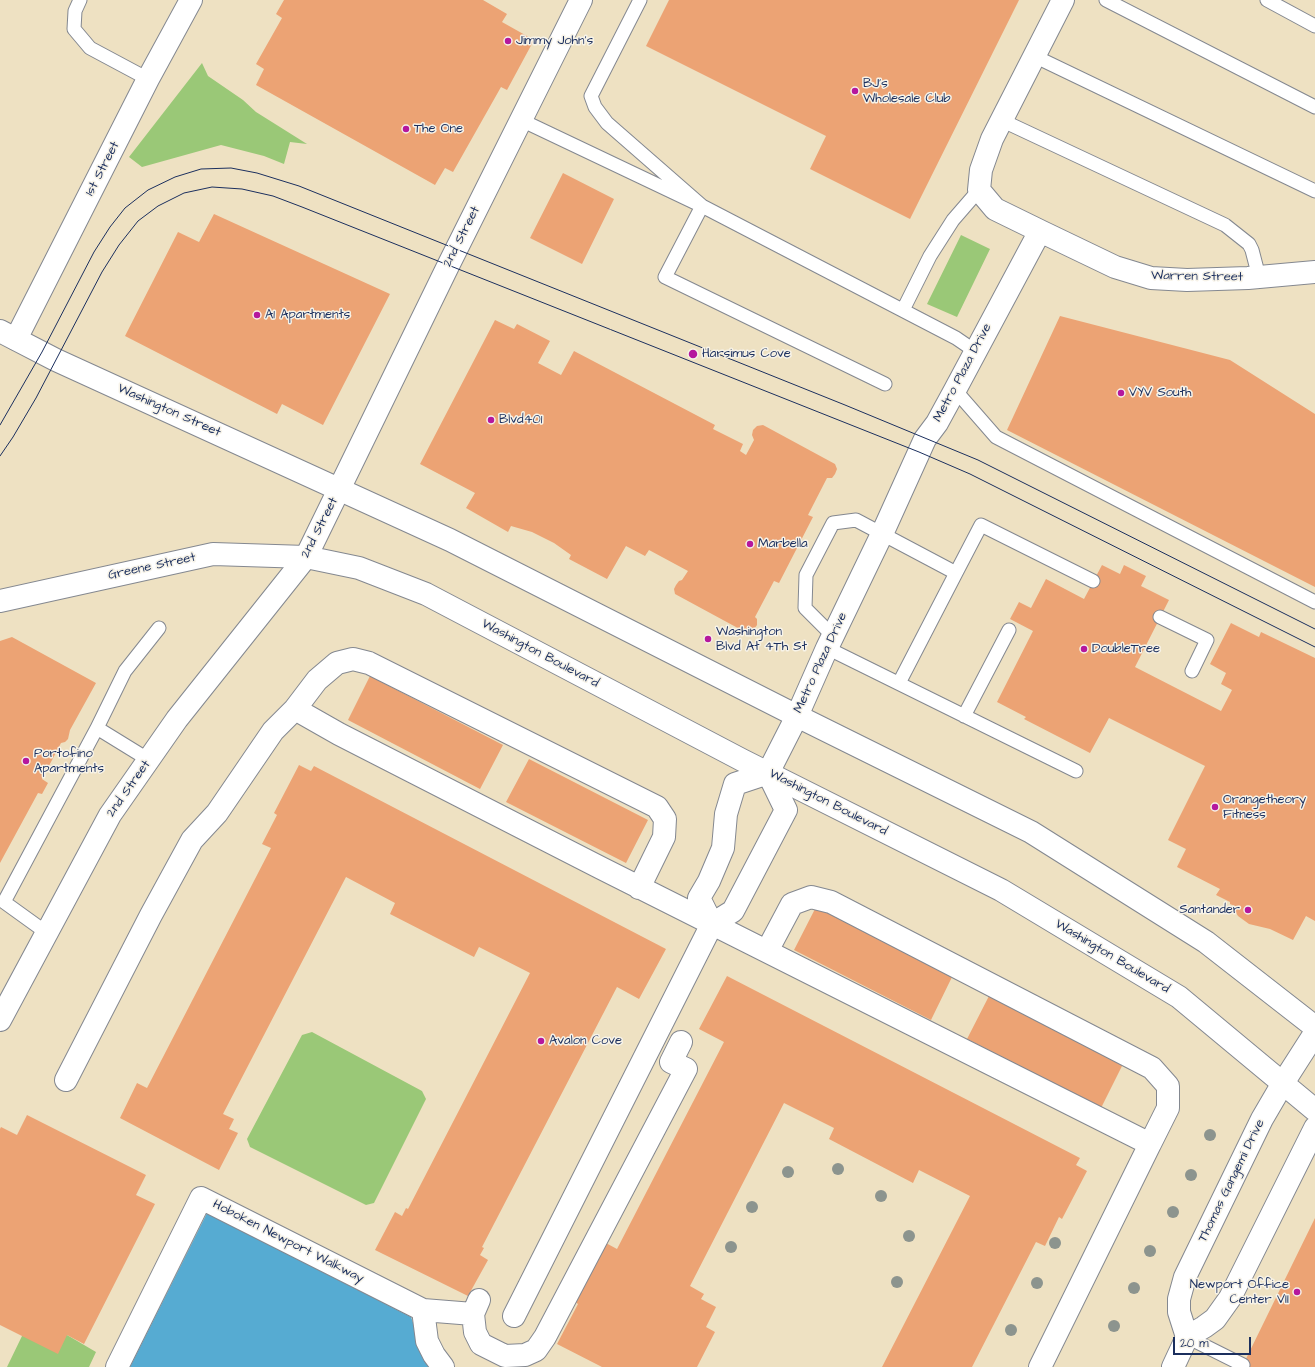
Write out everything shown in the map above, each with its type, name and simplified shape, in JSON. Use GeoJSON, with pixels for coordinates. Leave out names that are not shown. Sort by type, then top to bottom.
{"type":"FeatureCollection","features":[{"type":"Feature","properties":{"kind":"street","name":"1st Street"},"geometry":{"type":"LineString","coordinates":[[8,335],[191,0]]}},
{"type":"Feature","properties":{"kind":"street"},"geometry":{"type":"LineString","coordinates":[[1040,231],[996,209],[979,190],[981,170],[992,139],[1063,0]]}},
{"type":"Feature","properties":{"kind":"street","name":"2nd Street"},"geometry":{"type":"LineString","coordinates":[[0,1018],[110,815],[177,719],[306,557],[521,120],[576,2]]}},
{"type":"Feature","properties":{"kind":"street","name":"Warren Street"},"geometry":{"type":"LineString","coordinates":[[1040,231],[1115,267],[1151,278],[1187,280],[1259,277],[1315,272]]}},
{"type":"Feature","properties":{"kind":"street","name":"Metro Plaza Drive"},"geometry":{"type":"LineString","coordinates":[[768,773],[797,716],[925,439],[937,423],[1040,231]]}},
{"type":"Feature","properties":{"kind":"street","name":"Washington Street"},"geometry":{"type":"LineString","coordinates":[[8,335],[56,360],[340,489]]}},
{"type":"Feature","properties":{"kind":"street"},"geometry":{"type":"LineString","coordinates":[[340,489],[450,540],[797,716],[1031,832],[1206,942],[1315,1027]]}},
{"type":"Feature","properties":{"kind":"street","name":"Greene Street"},"geometry":{"type":"LineString","coordinates":[[0,601],[213,554],[306,557]]}},
{"type":"Feature","properties":{"kind":"street","name":"Washington Boulevard"},"geometry":{"type":"LineString","coordinates":[[306,557],[360,568],[426,594],[768,773],[1001,890],[1179,997],[1315,1110]]}},
{"type":"Feature","properties":{"kind":"street"},"geometry":{"type":"LineString","coordinates":[[66,1080],[151,915],[192,840],[217,813],[273,730],[294,708],[317,680],[337,663],[353,659],[369,663],[657,807],[665,819],[664,837],[640,888]]}},
{"type":"Feature","properties":{"kind":"street"},"geometry":{"type":"LineString","coordinates":[[294,708],[339,734],[640,888],[1150,1144]]}},
{"type":"Feature","properties":{"kind":"street"},"geometry":{"type":"LineString","coordinates":[[514,1316],[712,924],[733,911],[786,810],[768,773],[735,784],[726,814],[723,848],[709,881],[699,898],[712,924]]}},
{"type":"Feature","properties":{"kind":"street"},"geometry":{"type":"LineString","coordinates":[[767,952],[792,904],[811,897],[831,902],[1152,1068],[1168,1086],[1168,1108],[1040,1367]]}},
{"type":"Feature","properties":{"kind":"street","name":"Thomas Gangemi Drive"},"geometry":{"type":"LineString","coordinates":[[1187,1337],[1179,1312],[1179,1299],[1185,1277],[1262,1119],[1315,1033]]}},
{"type":"Feature","properties":{"kind":"street"},"geometry":{"type":"LineString","coordinates":[[443,1367],[434,1355],[427,1341],[423,1310],[476,1307],[475,1332],[481,1344],[505,1356],[527,1361],[536,1350],[545,1337],[686,1069],[671,1062],[681,1042]]}},
{"type":"Feature","properties":{"kind":"street"},"geometry":{"type":"LineString","coordinates":[[1172,1367],[1187,1337],[1204,1327],[1215,1318],[1230,1298],[1315,1128]]}},
{"type":"Feature","properties":{"kind":"street","name":"Hoboken Newport Walkway"},"geometry":{"type":"LineString","coordinates":[[117,1367],[201,1198],[423,1310]]}},
{"type":"Feature","properties":{"kind":"lane"},"geometry":{"type":"LineString","coordinates":[[80,0],[75,11],[74,29],[90,48],[148,79]]}},
{"type":"Feature","properties":{"kind":"lane"},"geometry":{"type":"LineString","coordinates":[[640,0],[591,96],[595,107],[607,123],[702,206]]}},
{"type":"Feature","properties":{"kind":"lane"},"geometry":{"type":"LineString","coordinates":[[1106,0],[1315,106]]}},
{"type":"Feature","properties":{"kind":"lane"},"geometry":{"type":"LineString","coordinates":[[1267,0],[1315,26]]}},
{"type":"Feature","properties":{"kind":"lane"},"geometry":{"type":"LineString","coordinates":[[1034,56],[1315,191]]}},
{"type":"Feature","properties":{"kind":"lane"},"geometry":{"type":"LineString","coordinates":[[521,120],[702,206],[956,338],[975,351]]}},
{"type":"Feature","properties":{"kind":"lane"},"geometry":{"type":"LineString","coordinates":[[1001,120],[1225,225],[1249,244],[1259,277]]}},
{"type":"Feature","properties":{"kind":"lane"},"geometry":{"type":"LineString","coordinates":[[903,310],[930,256],[953,220],[979,190]]}},
{"type":"Feature","properties":{"kind":"lane"},"geometry":{"type":"LineString","coordinates":[[702,206],[665,277],[885,384]]}},
{"type":"Feature","properties":{"kind":"lane"},"geometry":{"type":"LineString","coordinates":[[955,390],[996,437],[1315,602]]}},
{"type":"Feature","properties":{"kind":"lane"},"geometry":{"type":"LineString","coordinates":[[956,573],[856,520],[834,523],[806,575],[805,608],[830,642],[899,684],[1076,771]]}},
{"type":"Feature","properties":{"kind":"lane"},"geometry":{"type":"LineString","coordinates":[[899,684],[981,525],[1093,581]]}},
{"type":"Feature","properties":{"kind":"lane"},"geometry":{"type":"LineString","coordinates":[[1160,617],[1207,640],[1192,671]]}},
{"type":"Feature","properties":{"kind":"lane"},"geometry":{"type":"LineString","coordinates":[[47,933],[4,902],[97,728],[125,671],[159,628]]}},
{"type":"Feature","properties":{"kind":"lane"},"geometry":{"type":"LineString","coordinates":[[964,716],[1009,630]]}},
{"type":"Feature","properties":{"kind":"lane"},"geometry":{"type":"LineString","coordinates":[[97,728],[149,760]]}},
{"type":"Feature","properties":{"kind":"lane"},"geometry":{"type":"LineString","coordinates":[[1187,1337],[1243,1364]]}},
{"type":"Feature","properties":{"kind":"green space"},"geometry":{"type":"Polygon","coordinates":[[[202,63],[208,76],[243,100],[256,112],[307,144],[290,142],[284,164],[264,156],[221,145],[142,167],[129,157],[202,63]]]}},
{"type":"Feature","properties":{"kind":"green space"},"geometry":{"type":"Polygon","coordinates":[[[961,235],[990,249],[957,317],[927,304],[961,235]]]}},
{"type":"Feature","properties":{"kind":"green space"},"geometry":{"type":"Polygon","coordinates":[[[312,1032],[422,1091],[426,1099],[374,1203],[366,1205],[250,1147],[247,1139],[302,1035],[312,1032]]]}},
{"type":"Feature","properties":{"kind":"green space"},"geometry":{"type":"Polygon","coordinates":[[[67,1335],[96,1352],[89,1367],[7,1367],[22,1336],[67,1335]]]}},
{"type":"Feature","properties":{"kind":"water"},"geometry":{"type":"Polygon","coordinates":[[[207,1213],[411,1317],[429,1367],[130,1367],[207,1213]]]}},
{"type":"Feature","properties":{"kind":"building","name":"The One"},"geometry":{"type":"Polygon","coordinates":[[[284,0],[483,0],[507,14],[502,22],[534,40],[507,90],[501,87],[453,172],[445,168],[435,185],[256,85],[264,69],[256,64],[282,18],[276,14],[284,0]]]}},
{"type":"Feature","properties":{"kind":"building","name":"BJ's Wholesale Club"},"geometry":{"type":"Polygon","coordinates":[[[669,0],[1019,0],[910,219],[810,169],[826,136],[646,46],[669,0]]]}},
{"type":"Feature","properties":{"kind":"building"},"geometry":{"type":"Polygon","coordinates":[[[563,173],[614,199],[582,264],[530,238],[563,173]]]}},
{"type":"Feature","properties":{"kind":"building","name":"A1 Apartments"},"geometry":{"type":"Polygon","coordinates":[[[214,214],[390,294],[323,425],[282,404],[277,414],[125,336],[178,232],[199,242],[214,214]]]}},
{"type":"Feature","properties":{"kind":"building"},"geometry":{"type":"Polygon","coordinates":[[[1060,316],[1230,360],[1315,414],[1315,587],[1007,430],[1060,316]]]}},
{"type":"Feature","properties":{"kind":"building"},"geometry":{"type":"Polygon","coordinates":[[[495,320],[514,329],[517,324],[550,341],[538,363],[561,375],[574,351],[715,425],[713,429],[743,444],[740,451],[746,455],[754,440],[752,435],[753,430],[757,426],[763,425],[835,464],[837,469],[835,474],[832,478],[827,478],[808,515],[813,517],[779,583],[774,581],[755,617],[757,619],[757,625],[752,632],[747,633],[675,594],[674,589],[676,585],[682,580],[688,571],[649,550],[645,556],[626,546],[607,579],[569,559],[571,555],[554,543],[532,532],[511,526],[508,532],[466,508],[475,493],[420,464],[495,320]]]}},
{"type":"Feature","properties":{"kind":"building"},"geometry":{"type":"Polygon","coordinates":[[[1102,565],[1120,574],[1124,565],[1146,576],[1141,586],[1169,600],[1135,667],[1221,711],[1232,690],[1221,684],[1226,673],[1210,664],[1231,623],[1259,637],[1261,632],[1315,658],[1315,921],[1306,916],[1293,940],[1270,929],[1249,924],[1238,916],[1235,911],[1237,907],[1216,895],[1220,889],[1177,867],[1186,849],[1168,840],[1205,766],[1109,718],[1090,753],[1024,719],[1026,717],[997,702],[1033,631],[1010,619],[1019,602],[1031,608],[1046,579],[1084,599],[1102,565]]]}},
{"type":"Feature","properties":{"kind":"building"},"geometry":{"type":"Polygon","coordinates":[[[12,637],[96,683],[70,730],[68,739],[61,743],[42,779],[48,783],[42,794],[38,793],[0,863],[0,641],[12,637]]]}},
{"type":"Feature","properties":{"kind":"building"},"geometry":{"type":"Polygon","coordinates":[[[370,676],[503,745],[480,789],[348,720],[370,676]]]}},
{"type":"Feature","properties":{"kind":"building"},"geometry":{"type":"Polygon","coordinates":[[[529,759],[648,820],[626,863],[506,802],[529,759]]]}},
{"type":"Feature","properties":{"kind":"building","name":"Avalon Cove"},"geometry":{"type":"Polygon","coordinates":[[[299,765],[311,771],[314,766],[666,949],[639,999],[617,987],[482,1247],[484,1248],[480,1255],[488,1260],[468,1296],[375,1250],[395,1212],[402,1216],[406,1208],[408,1209],[530,973],[479,947],[474,957],[390,914],[395,903],[346,877],[223,1114],[234,1119],[229,1129],[238,1133],[219,1170],[120,1118],[137,1083],[147,1088],[271,848],[262,844],[277,815],[274,813],[299,765]]]}},
{"type":"Feature","properties":{"kind":"building"},"geometry":{"type":"Polygon","coordinates":[[[816,907],[952,977],[931,1020],[794,950],[816,907]]]}},
{"type":"Feature","properties":{"kind":"building"},"geometry":{"type":"Polygon","coordinates":[[[727,976],[1080,1158],[1076,1165],[1087,1171],[1062,1219],[1059,1217],[1045,1246],[1036,1242],[972,1367],[882,1367],[970,1196],[919,1170],[913,1183],[829,1139],[834,1128],[784,1103],[690,1286],[704,1294],[701,1299],[716,1307],[706,1327],[715,1332],[697,1367],[602,1367],[557,1344],[578,1304],[574,1301],[604,1242],[617,1249],[724,1042],[699,1029],[727,976]]]}},
{"type":"Feature","properties":{"kind":"building"},"geometry":{"type":"Polygon","coordinates":[[[989,996],[1123,1064],[1101,1108],[967,1039],[989,996]]]}},
{"type":"Feature","properties":{"kind":"building"},"geometry":{"type":"Polygon","coordinates":[[[27,1115],[146,1175],[136,1195],[155,1204],[84,1344],[67,1335],[58,1354],[0,1325],[0,1129],[1,1127],[17,1135],[27,1115]]]}},
{"type":"Feature","properties":{"kind":"building","name":"Newport Office Center VII"},"geometry":{"type":"Polygon","coordinates":[[[1315,1218],[1315,1367],[1242,1367],[1315,1218]]]}},
{"type":"Feature","properties":{"kind":"tram line"},"geometry":{"type":"LineString","coordinates":[[0,425],[42,352],[94,252],[110,227],[125,208],[148,190],[175,177],[201,169],[231,168],[257,173],[299,186],[845,405],[978,460],[1315,629]]}},
{"type":"Feature","properties":{"kind":"tram line"},"geometry":{"type":"LineString","coordinates":[[0,456],[36,398],[102,272],[119,245],[138,221],[158,206],[184,193],[212,187],[242,189],[273,196],[302,207],[919,452],[970,474],[1315,647]]}},
{"type":"Feature","properties":{"kind":"place","name":"Jimmy John's"},"geometry":{"type":"Point","coordinates":[508,41]}},
{"type":"Feature","properties":{"kind":"place","name":"BJ's Wholesale Club"},"geometry":{"type":"Point","coordinates":[855,91]}},
{"type":"Feature","properties":{"kind":"place","name":"The One"},"geometry":{"type":"Point","coordinates":[406,129]}},
{"type":"Feature","properties":{"kind":"place","name":"A1 Apartments"},"geometry":{"type":"Point","coordinates":[257,315]}},
{"type":"Feature","properties":{"kind":"place","name":"Harsimus Cove"},"geometry":{"type":"Point","coordinates":[693,354]}},
{"type":"Feature","properties":{"kind":"place","name":"VYV South"},"geometry":{"type":"Point","coordinates":[1121,393]}},
{"type":"Feature","properties":{"kind":"place","name":"Blvd401"},"geometry":{"type":"Point","coordinates":[491,420]}},
{"type":"Feature","properties":{"kind":"place","name":"Marbella"},"geometry":{"type":"Point","coordinates":[750,544]}},
{"type":"Feature","properties":{"kind":"place","name":"Washington Blvd At 4Th St"},"geometry":{"type":"Point","coordinates":[708,639]}},
{"type":"Feature","properties":{"kind":"place","name":"DoubleTree"},"geometry":{"type":"Point","coordinates":[1084,649]}},
{"type":"Feature","properties":{"kind":"place","name":"Portofino Apartments"},"geometry":{"type":"Point","coordinates":[26,761]}},
{"type":"Feature","properties":{"kind":"place","name":"Orangetheory Fitness"},"geometry":{"type":"Point","coordinates":[1215,807]}},
{"type":"Feature","properties":{"kind":"place","name":"Santander"},"geometry":{"type":"Point","coordinates":[1248,910]}},
{"type":"Feature","properties":{"kind":"place","name":"Avalon Cove"},"geometry":{"type":"Point","coordinates":[541,1041]}},
{"type":"Feature","properties":{"kind":"place","name":"Newport Office Center VII"},"geometry":{"type":"Point","coordinates":[1297,1292]}}]}
